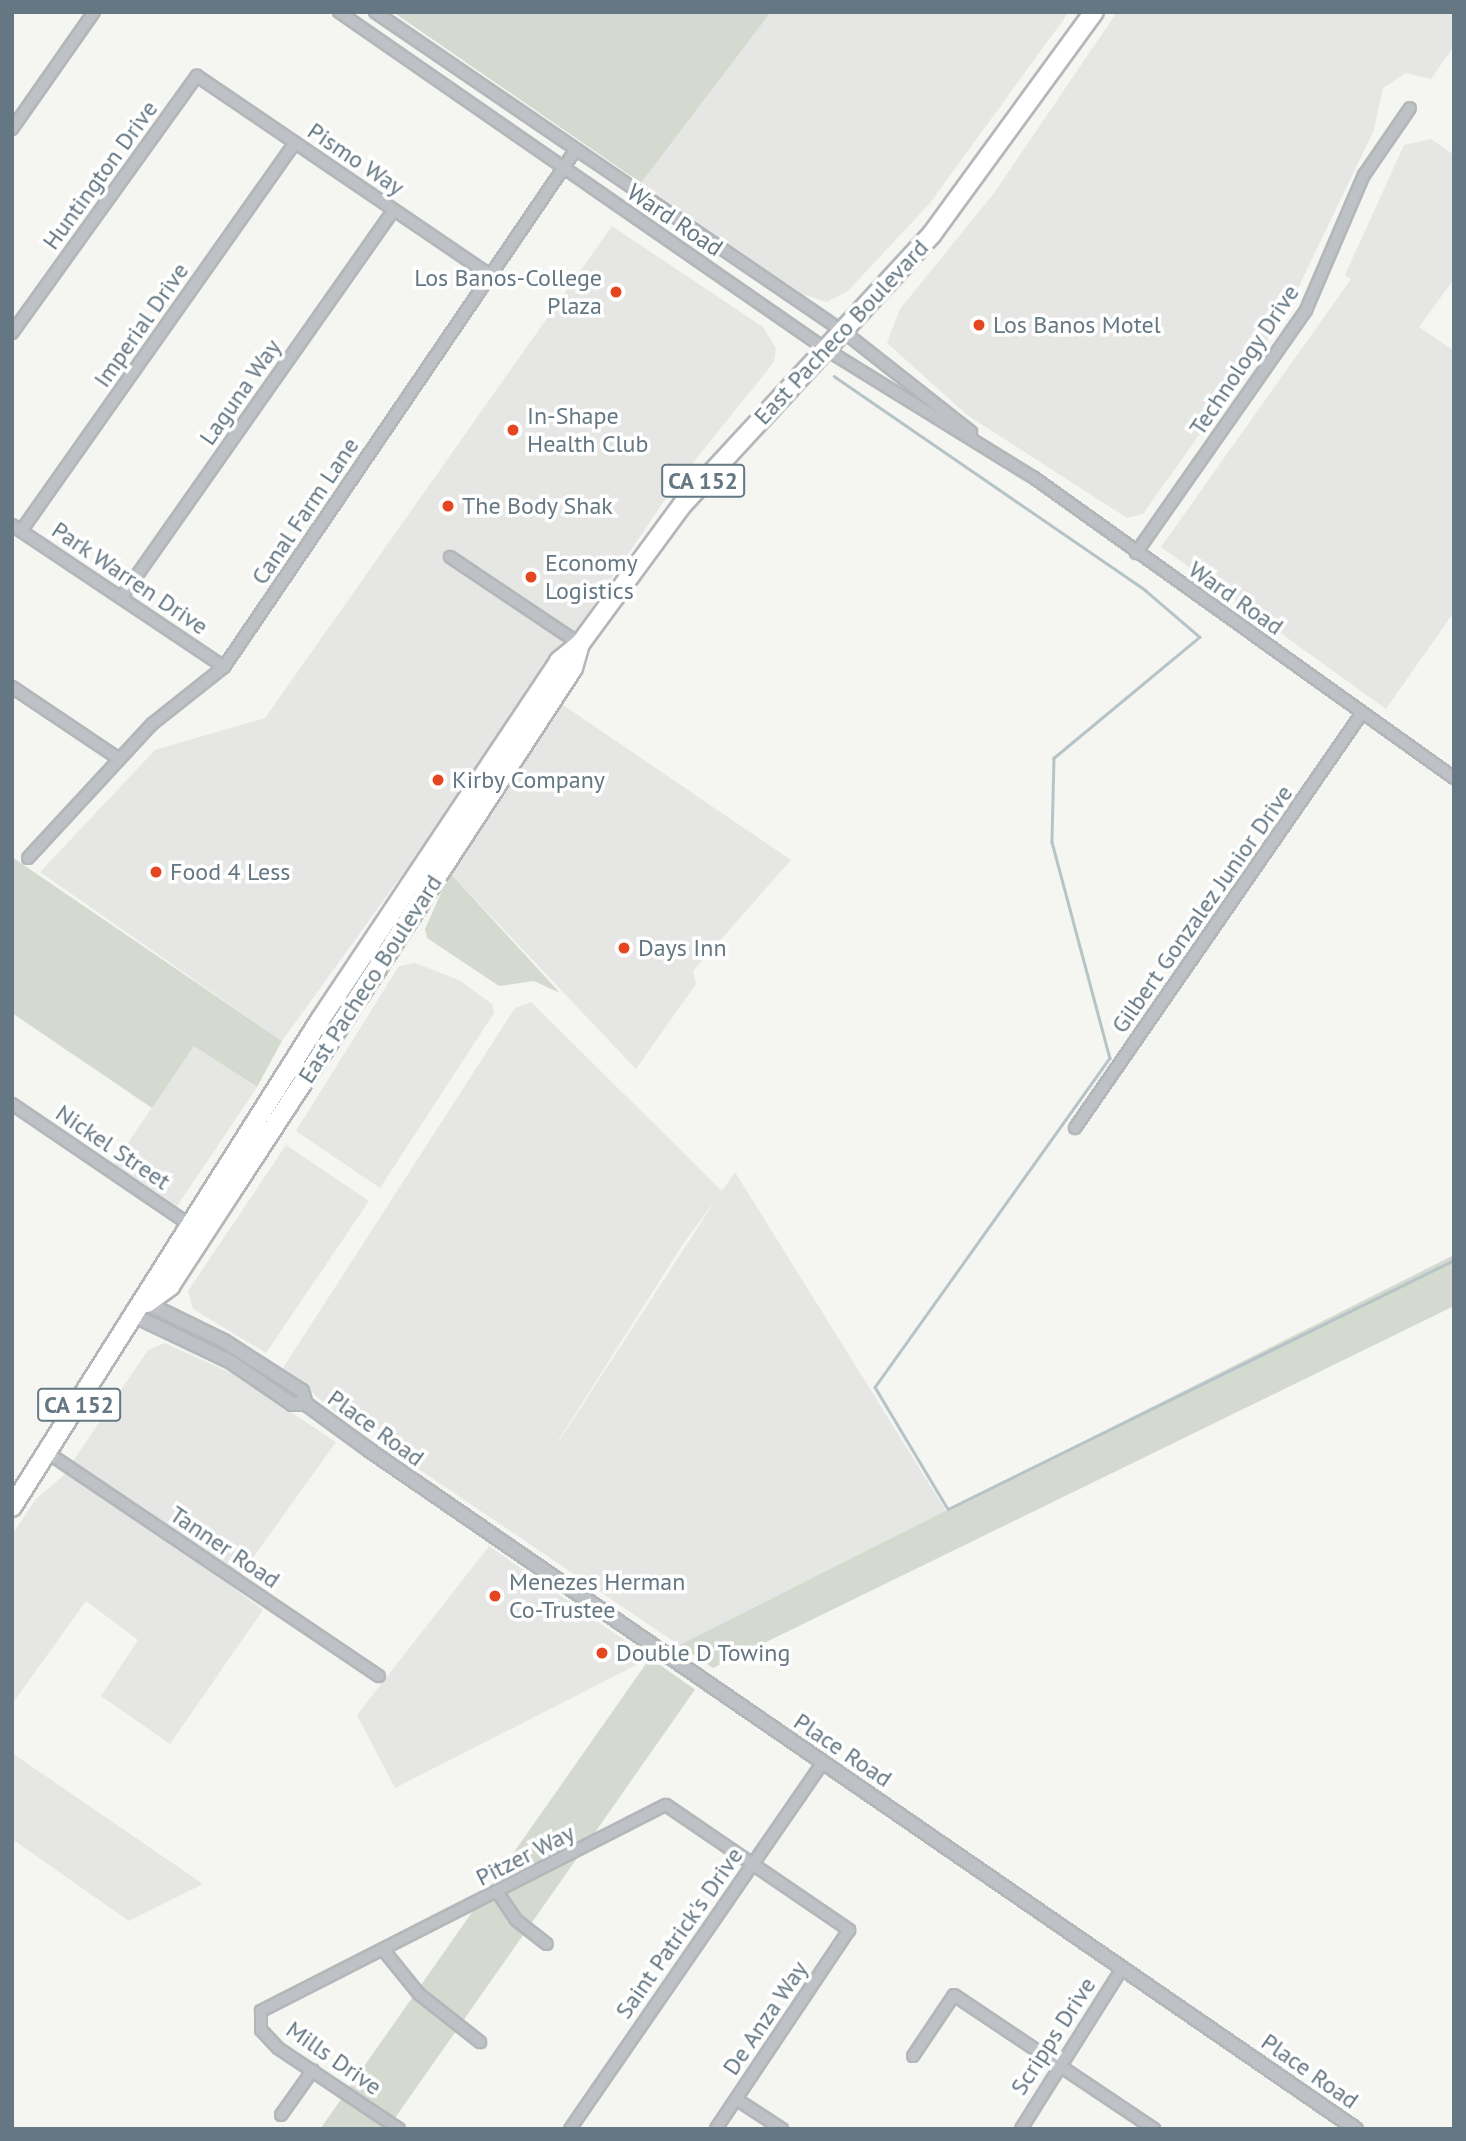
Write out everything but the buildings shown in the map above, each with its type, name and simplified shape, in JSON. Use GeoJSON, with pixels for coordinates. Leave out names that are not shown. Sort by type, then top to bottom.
{"type":"FeatureCollection","features":[{"type":"Feature","properties":{"kind":"highway","name":"East Pacheco Boulevard"},"geometry":{"type":"LineString","coordinates":[[12,1507],[142,1310],[190,1225],[438,842],[559,661],[580,645],[683,504],[844,332],[932,233],[1094,12]]}},
{"type":"Feature","properties":{"kind":"highway","name":"East Pacheco Boulevard"},"geometry":{"type":"LineString","coordinates":[[142,1310],[170,1286],[573,668],[580,645]]}},
{"type":"Feature","properties":{"kind":"street"},"geometry":{"type":"LineString","coordinates":[[12,129],[94,12]]}},
{"type":"Feature","properties":{"kind":"street","name":"Ward Road"},"geometry":{"type":"LineString","coordinates":[[339,12],[827,350],[995,452]]}},
{"type":"Feature","properties":{"kind":"street","name":"Ward Road"},"geometry":{"type":"LineString","coordinates":[[375,12],[844,332],[995,452],[1454,778]]}},
{"type":"Feature","properties":{"kind":"street","name":"Pismo Way"},"geometry":{"type":"LineString","coordinates":[[197,76],[491,276]]}},
{"type":"Feature","properties":{"kind":"street","name":"Huntington Drive"},"geometry":{"type":"LineString","coordinates":[[12,332],[197,76]]}},
{"type":"Feature","properties":{"kind":"street","name":"Technology Drive"},"geometry":{"type":"LineString","coordinates":[[1136,553],[1306,310],[1368,166],[1410,108]]}},
{"type":"Feature","properties":{"kind":"street","name":"Imperial Drive"},"geometry":{"type":"LineString","coordinates":[[17,528],[295,143]]}},
{"type":"Feature","properties":{"kind":"street","name":"Canal Farm Lane"},"geometry":{"type":"LineString","coordinates":[[28,858],[119,759],[224,667],[575,150]]}},
{"type":"Feature","properties":{"kind":"street","name":"Laguna Way"},"geometry":{"type":"LineString","coordinates":[[121,598],[394,210]]}},
{"type":"Feature","properties":{"kind":"street","name":"Park Warren Drive"},"geometry":{"type":"LineString","coordinates":[[17,528],[224,667]]}},
{"type":"Feature","properties":{"kind":"street"},"geometry":{"type":"LineString","coordinates":[[450,556],[580,645]]}},
{"type":"Feature","properties":{"kind":"street"},"geometry":{"type":"LineString","coordinates":[[12,687],[119,759]]}},
{"type":"Feature","properties":{"kind":"street","name":"Gilbert Gonzalez Junior Drive"},"geometry":{"type":"LineString","coordinates":[[1075,1128],[1362,713]]}},
{"type":"Feature","properties":{"kind":"street","name":"Nickel Street"},"geometry":{"type":"LineString","coordinates":[[12,1104],[190,1225]]}},
{"type":"Feature","properties":{"kind":"street","name":"Place Road"},"geometry":{"type":"LineString","coordinates":[[142,1310],[224,1341],[302,1391],[306,1404]]}},
{"type":"Feature","properties":{"kind":"street","name":"Place Road"},"geometry":{"type":"LineString","coordinates":[[142,1310],[231,1362],[292,1404],[306,1404],[1356,2129]]}},
{"type":"Feature","properties":{"kind":"street","name":"Tanner Road"},"geometry":{"type":"LineString","coordinates":[[48,1453],[379,1676]]}},
{"type":"Feature","properties":{"kind":"street","name":"Saint Patrick's Drive"},"geometry":{"type":"LineString","coordinates":[[570,2129],[824,1762]]}},
{"type":"Feature","properties":{"kind":"street","name":"Pitzer Way"},"geometry":{"type":"LineString","coordinates":[[261,2011],[385,1952],[666,1805],[754,1861],[849,1930]]}},
{"type":"Feature","properties":{"kind":"street"},"geometry":{"type":"LineString","coordinates":[[498,1893],[516,1920],[547,1944]]}},
{"type":"Feature","properties":{"kind":"street","name":"De Anza Way"},"geometry":{"type":"LineString","coordinates":[[716,2129],[849,1930]]}},
{"type":"Feature","properties":{"kind":"street"},"geometry":{"type":"LineString","coordinates":[[385,1952],[419,1994],[480,2042]]}},
{"type":"Feature","properties":{"kind":"street","name":"Scripps Drive"},"geometry":{"type":"LineString","coordinates":[[1021,2129],[1055,2066],[1123,1967]]}},
{"type":"Feature","properties":{"kind":"street"},"geometry":{"type":"LineString","coordinates":[[914,2056],[954,1995],[1055,2066],[1154,2129]]}},
{"type":"Feature","properties":{"kind":"street","name":"Mills Drive"},"geometry":{"type":"LineString","coordinates":[[261,2011],[261,2030],[313,2070],[399,2129]]}},
{"type":"Feature","properties":{"kind":"street"},"geometry":{"type":"LineString","coordinates":[[281,2115],[313,2070]]}},
{"type":"Feature","properties":{"kind":"street"},"geometry":{"type":"LineString","coordinates":[[736,2099],[782,2129]]}},
{"type":"Feature","properties":{"kind":"shaded area"},"geometry":{"type":"Polygon","coordinates":[[[393,12],[771,12],[641,183],[393,12]]]}},
{"type":"Feature","properties":{"kind":"shaded area"},"geometry":{"type":"Polygon","coordinates":[[[771,12],[1069,12],[930,203],[848,291],[827,302],[802,294],[641,183],[771,12]]]}},
{"type":"Feature","properties":{"kind":"shaded area"},"geometry":{"type":"Polygon","coordinates":[[[1117,12],[1454,12],[1454,46],[1431,79],[1406,73],[1383,88],[1374,130],[1286,313],[1143,514],[1127,518],[967,415],[887,343],[900,309],[994,193],[1117,12]]]}},
{"type":"Feature","properties":{"kind":"shaded area"},"geometry":{"type":"Polygon","coordinates":[[[1431,139],[1454,155],[1454,279],[1419,327],[1454,351],[1454,612],[1386,709],[1161,547],[1351,279],[1345,275],[1404,145],[1431,139]]]}},
{"type":"Feature","properties":{"kind":"shaded area"},"geometry":{"type":"Polygon","coordinates":[[[612,226],[763,327],[776,348],[774,362],[675,485],[539,685],[282,1041],[40,872],[155,750],[265,718],[612,226]]]}},
{"type":"Feature","properties":{"kind":"shaded area"},"geometry":{"type":"Polygon","coordinates":[[[563,705],[791,860],[693,971],[696,984],[636,1069],[450,873],[563,705]]]}},
{"type":"Feature","properties":{"kind":"shaded area"},"geometry":{"type":"Polygon","coordinates":[[[12,857],[282,1041],[257,1087],[194,1046],[152,1108],[12,1013],[12,857]]]}},
{"type":"Feature","properties":{"kind":"shaded area"},"geometry":{"type":"Polygon","coordinates":[[[450,873],[560,993],[534,981],[499,986],[427,938],[425,929],[450,873]]]}},
{"type":"Feature","properties":{"kind":"shaded area"},"geometry":{"type":"Polygon","coordinates":[[[415,963],[459,980],[492,1004],[494,1013],[380,1188],[296,1131],[399,966],[415,963]]]}},
{"type":"Feature","properties":{"kind":"shaded area"},"geometry":{"type":"Polygon","coordinates":[[[531,1002],[722,1191],[735,1172],[946,1511],[679,1645],[389,1449],[387,1435],[373,1425],[361,1430],[283,1368],[515,1008],[531,1002]],[[717,1198],[683,1244],[559,1441],[717,1198]]]}},
{"type":"Feature","properties":{"kind":"shaded area"},"geometry":{"type":"Polygon","coordinates":[[[194,1045],[257,1087],[177,1206],[114,1164],[194,1045]]]}},
{"type":"Feature","properties":{"kind":"shaded area"},"geometry":{"type":"Polygon","coordinates":[[[286,1145],[369,1201],[266,1353],[193,1309],[188,1291],[286,1145]]]}},
{"type":"Feature","properties":{"kind":"shaded area"},"geometry":{"type":"Polygon","coordinates":[[[1454,1255],[1454,1306],[713,1668],[679,1645],[1454,1255]]]}},
{"type":"Feature","properties":{"kind":"shaded area"},"geometry":{"type":"Polygon","coordinates":[[[165,1343],[233,1374],[336,1442],[232,1587],[263,1610],[170,1744],[101,1696],[138,1640],[86,1601],[12,1704],[12,1535],[36,1499],[63,1476],[148,1350],[165,1343]]]}},
{"type":"Feature","properties":{"kind":"shaded area"},"geometry":{"type":"Polygon","coordinates":[[[489,1546],[650,1658],[395,1788],[357,1715],[489,1546]]]}},
{"type":"Feature","properties":{"kind":"shaded area"},"geometry":{"type":"Polygon","coordinates":[[[650,1658],[695,1690],[387,2129],[320,2129],[650,1658]]]}},
{"type":"Feature","properties":{"kind":"shaded area"},"geometry":{"type":"Polygon","coordinates":[[[12,1753],[203,1884],[129,1921],[12,1839],[12,1753]]]}},
{"type":"Feature","properties":{"kind":"waterway"},"geometry":{"type":"LineString","coordinates":[[834,376],[1145,590],[1200,637],[1054,758],[1052,842],[1110,1058],[875,1387],[948,1509],[1454,1260]]}},
{"type":"Feature","properties":{"kind":"place","name":"Los Banos-College Plaza"},"geometry":{"type":"Point","coordinates":[616,292]}},
{"type":"Feature","properties":{"kind":"place","name":"Los Banos Motel"},"geometry":{"type":"Point","coordinates":[979,325]}},
{"type":"Feature","properties":{"kind":"place","name":"In-Shape Health Club"},"geometry":{"type":"Point","coordinates":[513,430]}},
{"type":"Feature","properties":{"kind":"place","name":"The Body Shak"},"geometry":{"type":"Point","coordinates":[448,506]}},
{"type":"Feature","properties":{"kind":"place","name":"Economy Logistics"},"geometry":{"type":"Point","coordinates":[531,577]}},
{"type":"Feature","properties":{"kind":"place","name":"Kirby Company"},"geometry":{"type":"Point","coordinates":[438,780]}},
{"type":"Feature","properties":{"kind":"place","name":"Food 4 Less"},"geometry":{"type":"Point","coordinates":[156,872]}},
{"type":"Feature","properties":{"kind":"place","name":"Days Inn"},"geometry":{"type":"Point","coordinates":[624,948]}},
{"type":"Feature","properties":{"kind":"place","name":"Menezes Herman Co-Trustee"},"geometry":{"type":"Point","coordinates":[495,1596]}},
{"type":"Feature","properties":{"kind":"place","name":"Double D Towing"},"geometry":{"type":"Point","coordinates":[602,1653]}}]}
